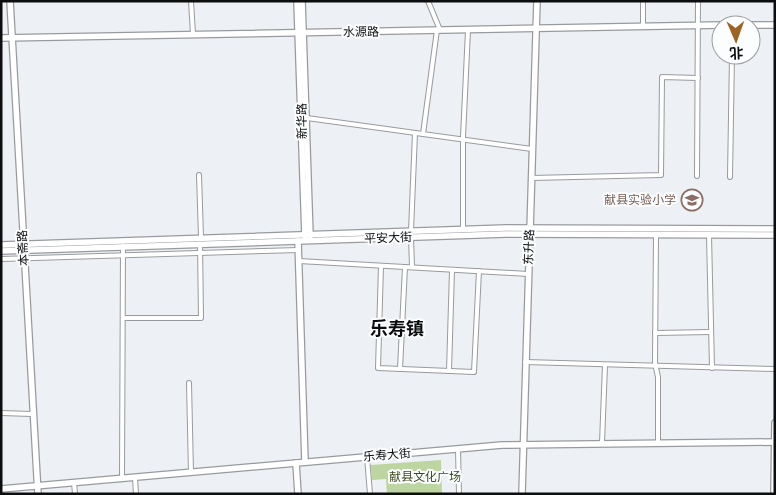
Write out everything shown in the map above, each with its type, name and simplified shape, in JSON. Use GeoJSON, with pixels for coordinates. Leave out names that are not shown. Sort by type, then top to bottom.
{"type":"FeatureCollection","features":[{"type":"Feature","properties":{"kind":"main road","name":"本斋路"},"geometry":{"type":"LineString","coordinates":[[10,1],[38,494]]}},
{"type":"Feature","properties":{"kind":"main road","name":"新华路"},"geometry":{"type":"LineString","coordinates":[[297,1],[308,118],[305,238]]}},
{"type":"Feature","properties":{"kind":"main road","name":"新华路"},"geometry":{"type":"LineString","coordinates":[[302,1],[305,238]]}},
{"type":"Feature","properties":{"kind":"main road","name":"东升路"},"geometry":{"type":"LineString","coordinates":[[522,494],[537,1]]}},
{"type":"Feature","properties":{"kind":"main road"},"geometry":{"type":"LineString","coordinates":[[761,25],[775,25]]}},
{"type":"Feature","properties":{"kind":"main road","name":"水源路"},"geometry":{"type":"LineString","coordinates":[[1,38],[711,26]]}},
{"type":"Feature","properties":{"kind":"main road","name":"平安大街"},"geometry":{"type":"LineString","coordinates":[[411,234],[463,229],[656,235],[775,235]]}},
{"type":"Feature","properties":{"kind":"main road","name":"平安大街"},"geometry":{"type":"LineString","coordinates":[[1,251],[23,247],[411,234],[775,229]]}},
{"type":"Feature","properties":{"kind":"main road"},"geometry":{"type":"LineString","coordinates":[[305,238],[299,250],[305,462]]}},
{"type":"Feature","properties":{"kind":"main road","name":"平安大街"},"geometry":{"type":"LineString","coordinates":[[1,245],[23,247],[123,246],[201,240]]}},
{"type":"Feature","properties":{"kind":"main road"},"geometry":{"type":"LineString","coordinates":[[774,494],[775,423]]}},
{"type":"Feature","properties":{"kind":"main road","name":"乐寿大街"},"geometry":{"type":"LineString","coordinates":[[1,489],[458,448],[523,444],[775,442]]}},
{"type":"Feature","properties":{"kind":"main road"},"geometry":{"type":"LineString","coordinates":[[296,463],[298,494]]}},
{"type":"Feature","properties":{"kind":"street"},"geometry":{"type":"LineString","coordinates":[[191,1],[193,34]]}},
{"type":"Feature","properties":{"kind":"street"},"geometry":{"type":"LineString","coordinates":[[423,134],[438,30],[428,1]]}},
{"type":"Feature","properties":{"kind":"street"},"geometry":{"type":"LineString","coordinates":[[643,1],[643,27]]}},
{"type":"Feature","properties":{"kind":"street"},"geometry":{"type":"LineString","coordinates":[[697,176],[698,1]]}},
{"type":"Feature","properties":{"kind":"street"},"geometry":{"type":"LineString","coordinates":[[463,229],[463,140],[468,30]]}},
{"type":"Feature","properties":{"kind":"street"},"geometry":{"type":"LineString","coordinates":[[730,177],[732,65]]}},
{"type":"Feature","properties":{"kind":"street"},"geometry":{"type":"LineString","coordinates":[[531,178],[661,175],[662,77],[698,78]]}},
{"type":"Feature","properties":{"kind":"street"},"geometry":{"type":"LineString","coordinates":[[308,118],[532,149]]}},
{"type":"Feature","properties":{"kind":"street"},"geometry":{"type":"LineString","coordinates":[[412,268],[411,234],[415,133]]}},
{"type":"Feature","properties":{"kind":"street"},"geometry":{"type":"LineString","coordinates":[[123,318],[201,318],[199,175]]}},
{"type":"Feature","properties":{"kind":"street"},"geometry":{"type":"LineString","coordinates":[[656,235],[655,333],[658,442]]}},
{"type":"Feature","properties":{"kind":"street"},"geometry":{"type":"LineString","coordinates":[[709,235],[712,368]]}},
{"type":"Feature","properties":{"kind":"street"},"geometry":{"type":"LineString","coordinates":[[122,479],[123,246]]}},
{"type":"Feature","properties":{"kind":"street"},"geometry":{"type":"LineString","coordinates":[[1,260],[123,254],[299,250]]}},
{"type":"Feature","properties":{"kind":"street"},"geometry":{"type":"LineString","coordinates":[[299,261],[528,274]]}},
{"type":"Feature","properties":{"kind":"street"},"geometry":{"type":"LineString","coordinates":[[381,266],[378,368],[474,372],[479,271]]}},
{"type":"Feature","properties":{"kind":"street"},"geometry":{"type":"LineString","coordinates":[[400,369],[405,267]]}},
{"type":"Feature","properties":{"kind":"street"},"geometry":{"type":"LineString","coordinates":[[448,371],[452,270]]}},
{"type":"Feature","properties":{"kind":"street"},"geometry":{"type":"LineString","coordinates":[[655,333],[711,332]]}},
{"type":"Feature","properties":{"kind":"street"},"geometry":{"type":"LineString","coordinates":[[525,362],[775,369]]}},
{"type":"Feature","properties":{"kind":"street"},"geometry":{"type":"LineString","coordinates":[[602,443],[604,365]]}},
{"type":"Feature","properties":{"kind":"street"},"geometry":{"type":"LineString","coordinates":[[189,383],[191,473]]}},
{"type":"Feature","properties":{"kind":"street"},"geometry":{"type":"LineString","coordinates":[[1,413],[32,414]]}},
{"type":"Feature","properties":{"kind":"street"},"geometry":{"type":"LineString","coordinates":[[458,448],[460,494]]}},
{"type":"Feature","properties":{"kind":"street"},"geometry":{"type":"LineString","coordinates":[[367,456],[370,494]]}},
{"type":"Feature","properties":{"kind":"street"},"geometry":{"type":"LineString","coordinates":[[135,478],[136,494]]}},
{"type":"Feature","properties":{"kind":"street"},"geometry":{"type":"LineString","coordinates":[[74,482],[76,494]]}},
{"type":"Feature","properties":{"kind":"green space","name":"献县文化广场"},"geometry":{"type":"Polygon","coordinates":[[[441,460],[442,494],[387,494],[386,479],[372,480],[371,465],[441,460]]]}},
{"type":"Feature","properties":{"kind":"place","name":"献县实验小学"},"geometry":{"type":"Point","coordinates":[692,200]}},
{"type":"Feature","properties":{"kind":"district","name":"乐寿镇"},"geometry":{"type":"Point","coordinates":[397,329]}}]}
